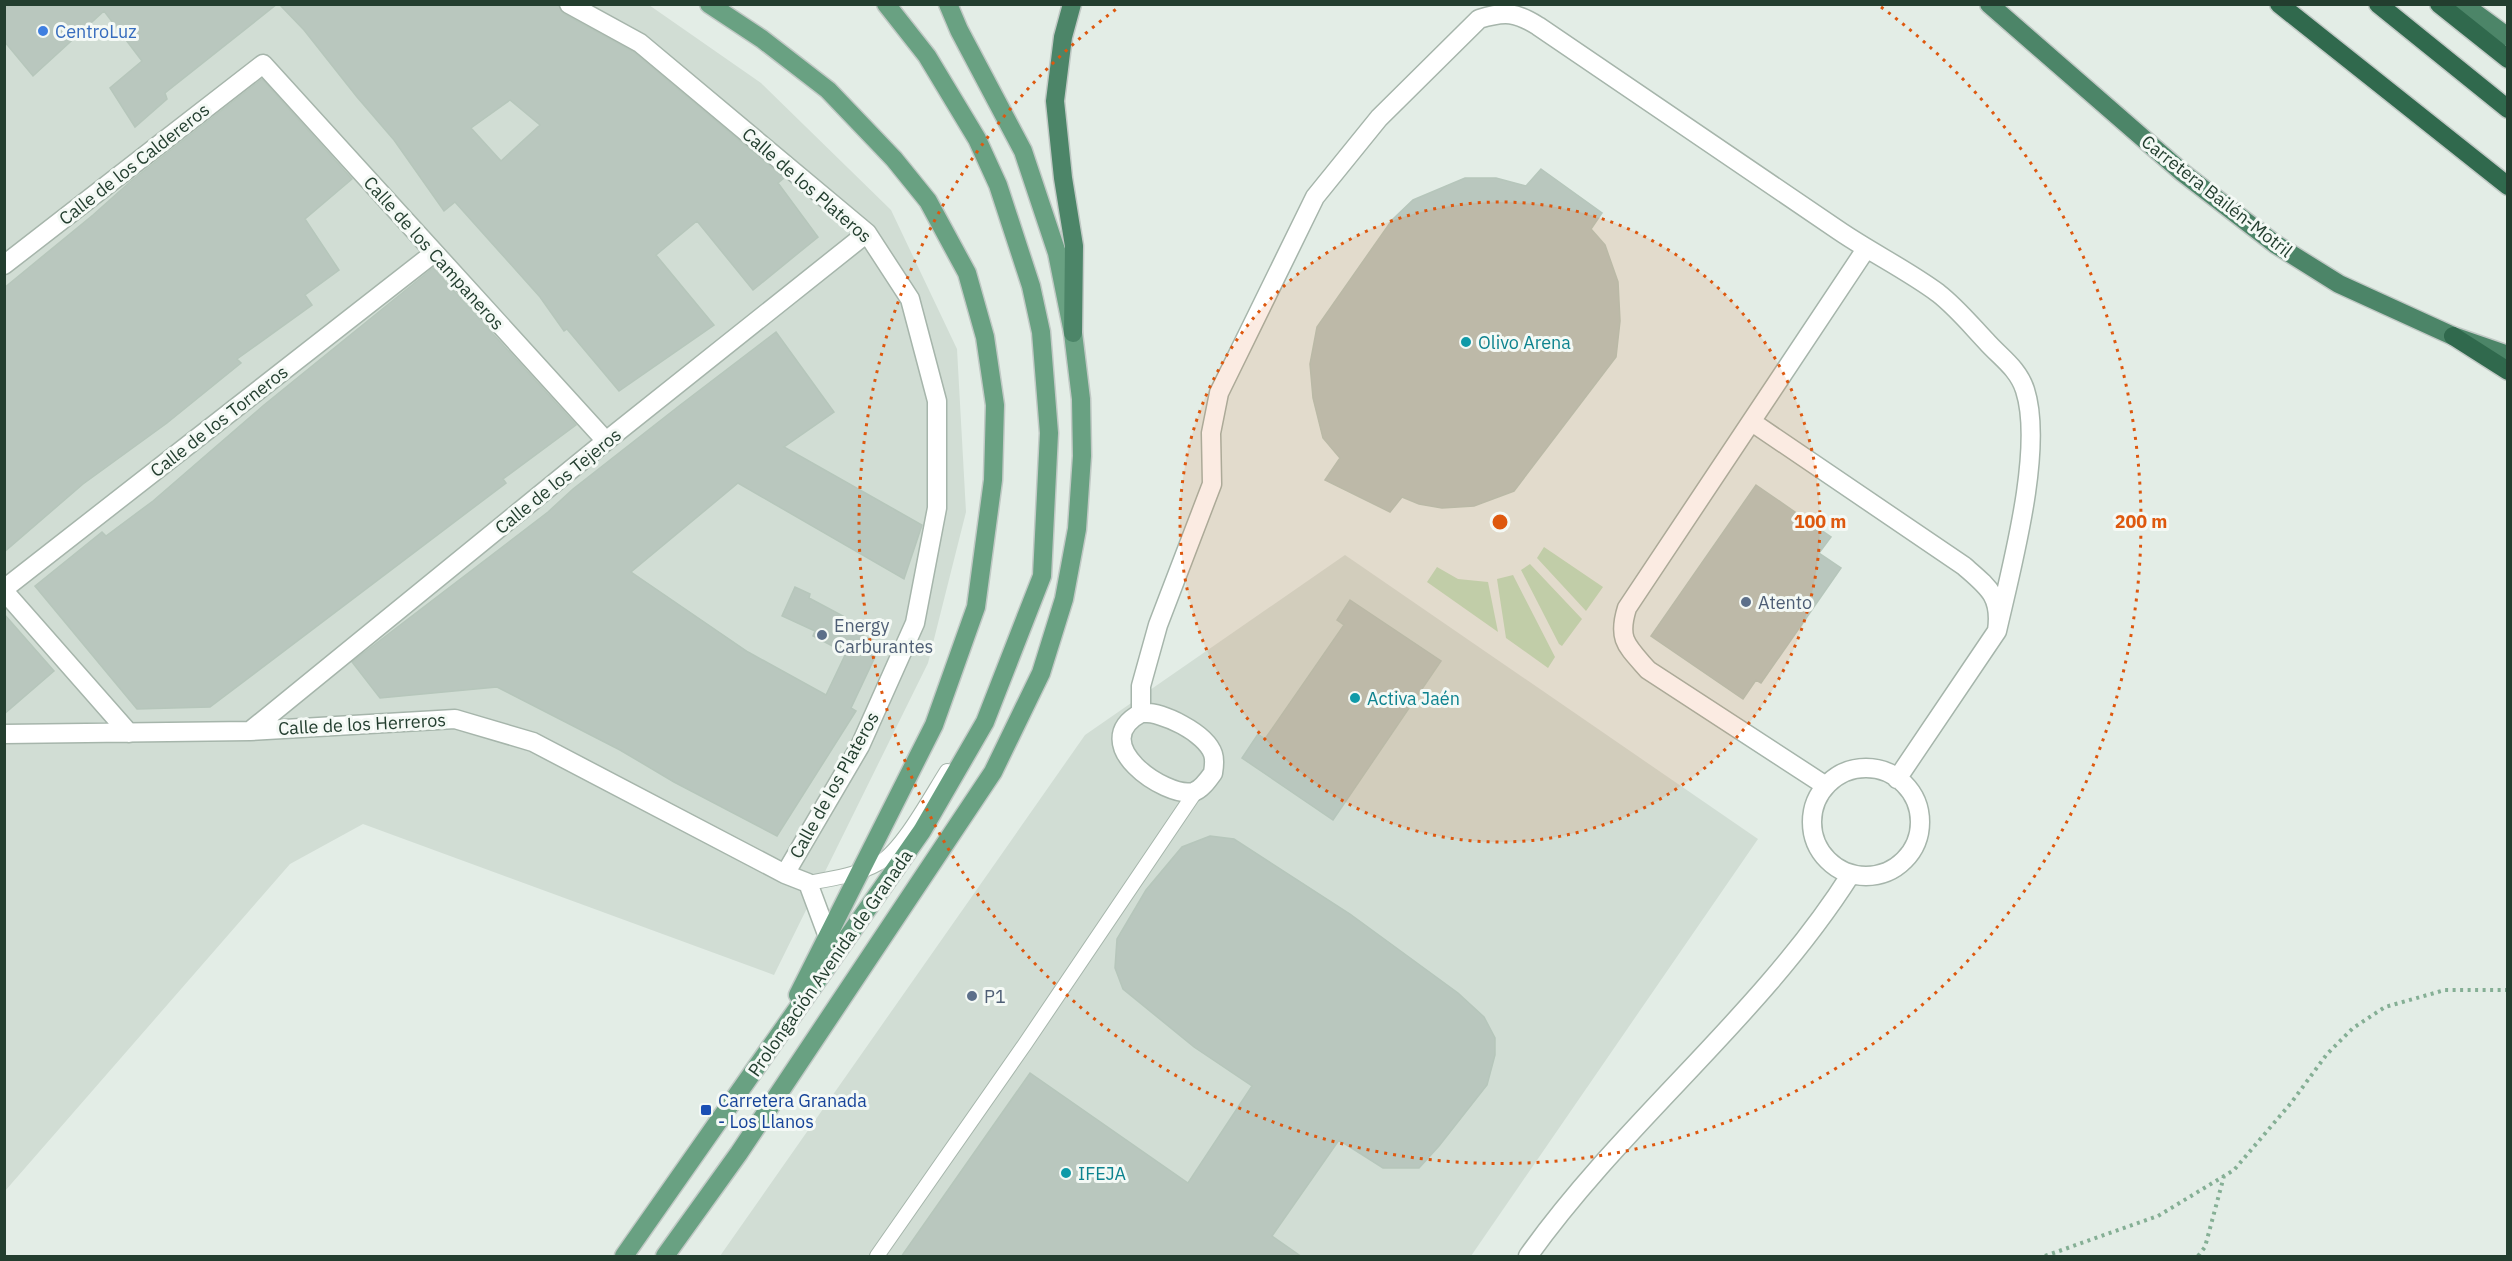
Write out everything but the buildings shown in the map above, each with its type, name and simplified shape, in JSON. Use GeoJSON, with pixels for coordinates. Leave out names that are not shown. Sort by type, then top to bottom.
{"type":"FeatureCollection","features":[{"type":"Feature","properties":{"kind":"highway"},"geometry":{"type":"LineString","coordinates":[[1072,4],[1063,37],[1055,101],[1063,178],[1074,246],[1073,333]]}},
{"type":"Feature","properties":{"kind":"highway","name":"Carretera Bailén-Motril"},"geometry":{"type":"LineString","coordinates":[[1989,4],[2183,173],[2275,244],[2339,284],[2453,336],[2508,355]]}},
{"type":"Feature","properties":{"kind":"highway"},"geometry":{"type":"LineString","coordinates":[[2279,4],[2508,186]]}},
{"type":"Feature","properties":{"kind":"highway"},"geometry":{"type":"LineString","coordinates":[[2378,4],[2508,109]]}},
{"type":"Feature","properties":{"kind":"highway"},"geometry":{"type":"LineString","coordinates":[[2439,4],[2508,60]]}},
{"type":"Feature","properties":{"kind":"highway"},"geometry":{"type":"LineString","coordinates":[[2463,4],[2508,37]]}},
{"type":"Feature","properties":{"kind":"highway"},"geometry":{"type":"LineString","coordinates":[[2453,336],[2508,371]]}},
{"type":"Feature","properties":{"kind":"main road"},"geometry":{"type":"LineString","coordinates":[[709,4],[762,39],[828,90],[894,159],[928,201],[967,273],[985,336],[995,405],[993,480],[976,607],[934,725],[774,1043]]}},
{"type":"Feature","properties":{"kind":"main road","name":"Prolongación Avenida de Granada"},"geometry":{"type":"LineString","coordinates":[[624,1257],[922,831],[985,722],[1042,576],[1049,433],[1041,332],[1032,286],[998,185],[978,139],[927,56],[886,4]]}},
{"type":"Feature","properties":{"kind":"main road","name":"Prolongación Avenida de Granada"},"geometry":{"type":"LineString","coordinates":[[665,1257],[746,1143],[993,772],[1041,673],[1064,599],[1077,529],[1082,456],[1081,399],[1073,333],[1057,253],[1023,151],[958,30],[948,4]]}},
{"type":"Feature","properties":{"kind":"street","name":"Calle de los Plateros"},"geometry":{"type":"LineString","coordinates":[[569,4],[640,43],[867,233],[910,299],[937,401],[938,508],[915,623],[860,746],[785,874]]}},
{"type":"Feature","properties":{"kind":"street"},"geometry":{"type":"LineString","coordinates":[[1141,713],[1141,686],[1158,625],[1212,484],[1211,433],[1219,393],[1315,197],[1378,118],[1479,19],[1499,13],[1521,16],[1530,21],[1866,249],[1937,292],[1964,315],[1987,343],[2009,362],[2025,388],[2031,418],[2028,470],[2015,548],[1997,631],[1897,779]]}},
{"type":"Feature","properties":{"kind":"street","name":"Calle de los Campaneros"},"geometry":{"type":"LineString","coordinates":[[263,64],[606,441]]}},
{"type":"Feature","properties":{"kind":"street","name":"Calle de los Caldereros"},"geometry":{"type":"LineString","coordinates":[[4,265],[263,64]]}},
{"type":"Feature","properties":{"kind":"street","name":"Calle de los Tejeros"},"geometry":{"type":"LineString","coordinates":[[250,731],[606,441],[867,233]]}},
{"type":"Feature","properties":{"kind":"street"},"geometry":{"type":"LineString","coordinates":[[1826,786],[1648,670],[1626,645],[1622,626],[1627,608],[1866,249]]}},
{"type":"Feature","properties":{"kind":"street","name":"Calle de los Torneros"},"geometry":{"type":"LineString","coordinates":[[4,590],[434,253]]}},
{"type":"Feature","properties":{"kind":"street"},"geometry":{"type":"LineString","coordinates":[[1752,422],[1964,566],[1991,590],[1999,615],[1997,631]]}},
{"type":"Feature","properties":{"kind":"street"},"geometry":{"type":"LineString","coordinates":[[4,590],[129,733]]}},
{"type":"Feature","properties":{"kind":"street"},"geometry":{"type":"LineString","coordinates":[[1141,713],[1163,715],[1204,741],[1213,753],[1213,773],[1196,791],[1185,793],[1151,778],[1126,754],[1122,746],[1120,733],[1126,724],[1141,713]]}},
{"type":"Feature","properties":{"kind":"street","name":"Calle de los Herreros"},"geometry":{"type":"LineString","coordinates":[[4,734],[250,731],[455,719],[533,742],[785,874],[808,883]]}},
{"type":"Feature","properties":{"kind":"street"},"geometry":{"type":"LineString","coordinates":[[1865,768],[1882,771],[1897,779],[1911,793],[1919,811],[1919,831],[1912,850],[1906,858],[1890,871],[1871,876],[1851,874],[1829,862],[1815,841],[1812,816],[1815,804],[1826,786],[1848,771],[1865,768]]}},
{"type":"Feature","properties":{"kind":"street"},"geometry":{"type":"LineString","coordinates":[[1528,1257],[1612,1153],[1743,1015],[1794,954],[1851,874]]}},
{"type":"Feature","properties":{"kind":"street"},"geometry":{"type":"LineString","coordinates":[[808,883],[827,934]]}},
{"type":"Feature","properties":{"kind":"lane"},"geometry":{"type":"LineString","coordinates":[[808,883],[835,878],[879,863],[894,851],[960,750],[985,722]]}},
{"type":"Feature","properties":{"kind":"lane"},"geometry":{"type":"LineString","coordinates":[[877,1257],[1025,1044],[1196,791]]}},
{"type":"Feature","properties":{"kind":"path"},"geometry":{"type":"LineString","coordinates":[[2045,1257],[2158,1216],[2234,1170],[2291,1103],[2327,1054],[2353,1028],[2385,1007],[2445,990],[2508,990]]}},
{"type":"Feature","properties":{"kind":"path"},"geometry":{"type":"LineString","coordinates":[[2198,1257],[2205,1247],[2225,1175]]}},
{"type":"Feature","properties":{"kind":"shaded area"},"geometry":{"type":"Polygon","coordinates":[[[5,5],[649,5],[761,83],[891,210],[957,349],[966,512],[928,663],[774,975],[363,824],[290,864],[5,1191],[5,5]]]}},
{"type":"Feature","properties":{"kind":"shaded area"},"geometry":{"type":"Polygon","coordinates":[[[1345,555],[1758,839],[1471,1256],[720,1256],[1085,735],[1345,555]]]}},
{"type":"Feature","properties":{"kind":"green space"},"geometry":{"type":"Polygon","coordinates":[[[1544,547],[1603,587],[1586,611],[1537,558],[1544,547]]]}},
{"type":"Feature","properties":{"kind":"green space"},"geometry":{"type":"Polygon","coordinates":[[[1530,564],[1582,619],[1562,646],[1521,570],[1530,564]]]}},
{"type":"Feature","properties":{"kind":"green space"},"geometry":{"type":"Polygon","coordinates":[[[1437,567],[1458,579],[1488,582],[1498,632],[1427,582],[1437,567]]]}},
{"type":"Feature","properties":{"kind":"green space"},"geometry":{"type":"Polygon","coordinates":[[[1513,575],[1555,657],[1548,668],[1506,638],[1497,579],[1513,575]]]}},
{"type":"Feature","properties":{"kind":"place","name":"CentroLuz"},"geometry":{"type":"Point","coordinates":[43,31]}},
{"type":"Feature","properties":{"kind":"place","name":"Olivo Arena"},"geometry":{"type":"Point","coordinates":[1466,342]}},
{"type":"Feature","properties":{"kind":"place","name":"Atento"},"geometry":{"type":"Point","coordinates":[1746,602]}},
{"type":"Feature","properties":{"kind":"place","name":"Energy Carburantes"},"geometry":{"type":"Point","coordinates":[822,635]}},
{"type":"Feature","properties":{"kind":"place","name":"Activa Jaén"},"geometry":{"type":"Point","coordinates":[1355,698]}},
{"type":"Feature","properties":{"kind":"place","name":"P1"},"geometry":{"type":"Point","coordinates":[972,996]}},
{"type":"Feature","properties":{"kind":"place","name":"Carretera Granada - Los Llanos"},"geometry":{"type":"Point","coordinates":[706,1110]}},
{"type":"Feature","properties":{"kind":"place","name":"IFEJA"},"geometry":{"type":"Point","coordinates":[1066,1173]}}]}
